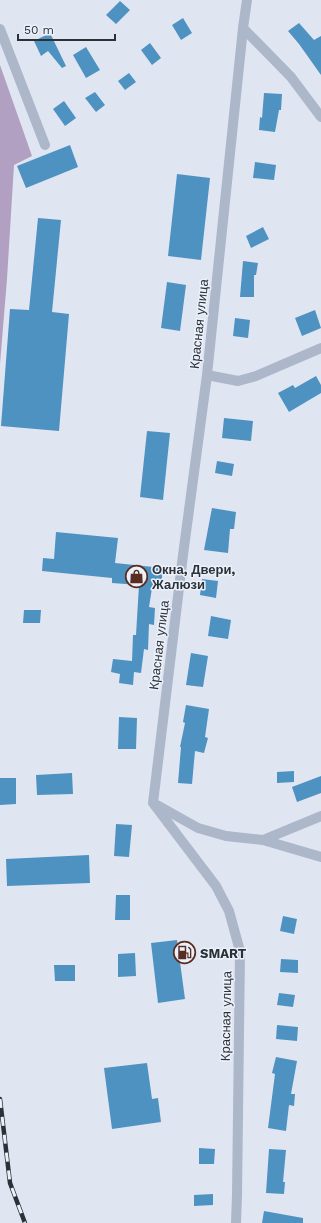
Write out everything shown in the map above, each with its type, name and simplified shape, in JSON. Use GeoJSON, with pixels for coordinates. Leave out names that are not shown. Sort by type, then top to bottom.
{"type":"FeatureCollection","features":[{"type":"Feature","properties":{"kind":"street","name":"Красная улица"},"geometry":{"type":"LineString","coordinates":[[236,1223],[240,951],[229,910],[216,886],[154,803],[183,555],[207,375],[247,0]]}},
{"type":"Feature","properties":{"kind":"street"},"geometry":{"type":"LineString","coordinates":[[243,28],[291,77],[321,117]]}},
{"type":"Feature","properties":{"kind":"street"},"geometry":{"type":"LineString","coordinates":[[0,29],[45,145]]}},
{"type":"Feature","properties":{"kind":"street"},"geometry":{"type":"LineString","coordinates":[[207,375],[238,381],[256,376],[321,348]]}},
{"type":"Feature","properties":{"kind":"street"},"geometry":{"type":"LineString","coordinates":[[154,803],[198,828],[226,836],[263,840],[321,856]]}},
{"type":"Feature","properties":{"kind":"street"},"geometry":{"type":"LineString","coordinates":[[263,840],[321,816]]}},
{"type":"Feature","properties":{"kind":"shaded area"},"geometry":{"type":"Polygon","coordinates":[[[0,65],[32,156],[14,165],[0,364],[0,65]]]}},
{"type":"Feature","properties":{"kind":"building"},"geometry":{"type":"Polygon","coordinates":[[[120,1],[130,10],[116,24],[106,15],[120,1]]]}},
{"type":"Feature","properties":{"kind":"building"},"geometry":{"type":"Polygon","coordinates":[[[183,18],[192,33],[181,40],[172,25],[183,18]]]}},
{"type":"Feature","properties":{"kind":"building"},"geometry":{"type":"Polygon","coordinates":[[[299,23],[314,40],[321,36],[321,75],[288,31],[299,23]]]}},
{"type":"Feature","properties":{"kind":"building"},"geometry":{"type":"Polygon","coordinates":[[[50,33],[66,66],[62,68],[48,51],[41,56],[34,41],[50,33]]]}},
{"type":"Feature","properties":{"kind":"building"},"geometry":{"type":"Polygon","coordinates":[[[150,43],[161,58],[152,65],[141,50],[150,43]]]}},
{"type":"Feature","properties":{"kind":"building"},"geometry":{"type":"Polygon","coordinates":[[[86,47],[100,70],[86,78],[73,55],[86,47]]]}},
{"type":"Feature","properties":{"kind":"building"},"geometry":{"type":"Polygon","coordinates":[[[129,73],[136,82],[125,90],[118,81],[129,73]]]}},
{"type":"Feature","properties":{"kind":"building"},"geometry":{"type":"Polygon","coordinates":[[[95,92],[105,105],[96,112],[85,98],[95,92]]]}},
{"type":"Feature","properties":{"kind":"building"},"geometry":{"type":"Polygon","coordinates":[[[264,93],[282,94],[281,110],[279,110],[275,132],[259,130],[260,117],[262,118],[264,93]]]}},
{"type":"Feature","properties":{"kind":"building"},"geometry":{"type":"Polygon","coordinates":[[[64,101],[76,118],[65,126],[53,109],[64,101]]]}},
{"type":"Feature","properties":{"kind":"building"},"geometry":{"type":"Polygon","coordinates":[[[70,145],[78,167],[26,188],[17,166],[70,145]]]}},
{"type":"Feature","properties":{"kind":"building"},"geometry":{"type":"Polygon","coordinates":[[[255,162],[276,165],[274,180],[253,178],[255,162]]]}},
{"type":"Feature","properties":{"kind":"building"},"geometry":{"type":"Polygon","coordinates":[[[177,174],[210,178],[201,260],[168,256],[177,174]]]}},
{"type":"Feature","properties":{"kind":"building"},"geometry":{"type":"Polygon","coordinates":[[[38,218],[61,220],[52,312],[69,314],[59,431],[1,426],[10,309],[29,310],[38,218]]]}},
{"type":"Feature","properties":{"kind":"building"},"geometry":{"type":"Polygon","coordinates":[[[263,227],[269,239],[251,248],[246,236],[263,227]]]}},
{"type":"Feature","properties":{"kind":"building"},"geometry":{"type":"Polygon","coordinates":[[[243,261],[258,263],[256,275],[254,275],[254,297],[240,297],[243,261]]]}},
{"type":"Feature","properties":{"kind":"building"},"geometry":{"type":"Polygon","coordinates":[[[167,282],[186,285],[180,331],[161,328],[167,282]]]}},
{"type":"Feature","properties":{"kind":"building"},"geometry":{"type":"Polygon","coordinates":[[[315,310],[321,328],[302,336],[295,318],[315,310]]]}},
{"type":"Feature","properties":{"kind":"building"},"geometry":{"type":"Polygon","coordinates":[[[235,318],[250,320],[248,338],[233,336],[235,318]]]}},
{"type":"Feature","properties":{"kind":"building"},"geometry":{"type":"Polygon","coordinates":[[[316,376],[321,385],[321,393],[289,412],[278,393],[293,385],[295,388],[316,376]]]}},
{"type":"Feature","properties":{"kind":"building"},"geometry":{"type":"Polygon","coordinates":[[[224,418],[253,421],[251,441],[222,438],[224,418]]]}},
{"type":"Feature","properties":{"kind":"building"},"geometry":{"type":"Polygon","coordinates":[[[147,431],[170,433],[163,500],[140,497],[147,431]]]}},
{"type":"Feature","properties":{"kind":"building"},"geometry":{"type":"Polygon","coordinates":[[[217,461],[234,464],[232,476],[215,473],[217,461]]]}},
{"type":"Feature","properties":{"kind":"building"},"geometry":{"type":"Polygon","coordinates":[[[212,508],[236,512],[234,529],[230,529],[228,553],[204,550],[212,508]]]}},
{"type":"Feature","properties":{"kind":"building"},"geometry":{"type":"Polygon","coordinates":[[[56,532],[118,538],[115,563],[163,568],[161,587],[157,587],[157,589],[152,588],[149,607],[155,608],[154,625],[149,624],[148,650],[144,649],[141,673],[134,672],[133,685],[119,683],[120,674],[111,672],[113,659],[132,661],[133,635],[136,635],[139,585],[112,583],[112,578],[42,571],[43,558],[54,559],[56,532]]]}},
{"type":"Feature","properties":{"kind":"building"},"geometry":{"type":"Polygon","coordinates":[[[202,579],[218,581],[216,598],[200,595],[202,579]]]}},
{"type":"Feature","properties":{"kind":"building"},"geometry":{"type":"Polygon","coordinates":[[[24,610],[41,610],[40,623],[23,623],[24,610]]]}},
{"type":"Feature","properties":{"kind":"building"},"geometry":{"type":"Polygon","coordinates":[[[211,616],[231,620],[228,639],[208,636],[211,616]]]}},
{"type":"Feature","properties":{"kind":"building"},"geometry":{"type":"Polygon","coordinates":[[[191,653],[208,656],[203,687],[186,685],[191,653]]]}},
{"type":"Feature","properties":{"kind":"building"},"geometry":{"type":"Polygon","coordinates":[[[186,705],[209,709],[205,737],[208,738],[204,753],[195,751],[192,784],[178,783],[180,747],[185,723],[183,722],[186,705]]]}},
{"type":"Feature","properties":{"kind":"building"},"geometry":{"type":"Polygon","coordinates":[[[119,717],[137,718],[136,749],[118,749],[119,717]]]}},
{"type":"Feature","properties":{"kind":"building"},"geometry":{"type":"Polygon","coordinates":[[[294,771],[294,782],[277,783],[277,772],[294,771]]]}},
{"type":"Feature","properties":{"kind":"building"},"geometry":{"type":"Polygon","coordinates":[[[72,773],[73,794],[37,795],[36,775],[72,773]]]}},
{"type":"Feature","properties":{"kind":"building"},"geometry":{"type":"Polygon","coordinates":[[[321,776],[321,793],[297,802],[292,787],[321,776]]]}},
{"type":"Feature","properties":{"kind":"building"},"geometry":{"type":"Polygon","coordinates":[[[0,778],[16,778],[16,804],[0,805],[0,778]]]}},
{"type":"Feature","properties":{"kind":"building"},"geometry":{"type":"Polygon","coordinates":[[[116,824],[132,825],[129,857],[114,856],[116,824]]]}},
{"type":"Feature","properties":{"kind":"building"},"geometry":{"type":"Polygon","coordinates":[[[89,855],[90,883],[7,886],[6,859],[89,855]]]}},
{"type":"Feature","properties":{"kind":"building"},"geometry":{"type":"Polygon","coordinates":[[[116,895],[130,895],[130,920],[115,920],[116,895]]]}},
{"type":"Feature","properties":{"kind":"building"},"geometry":{"type":"Polygon","coordinates":[[[283,916],[297,919],[294,934],[280,931],[283,916]]]}},
{"type":"Feature","properties":{"kind":"building"},"geometry":{"type":"Polygon","coordinates":[[[177,940],[185,999],[158,1003],[151,943],[177,940]]]}},
{"type":"Feature","properties":{"kind":"building"},"geometry":{"type":"Polygon","coordinates":[[[135,953],[136,976],[118,977],[118,954],[135,953]]]}},
{"type":"Feature","properties":{"kind":"building"},"geometry":{"type":"Polygon","coordinates":[[[281,959],[298,960],[298,973],[280,972],[281,959]]]}},
{"type":"Feature","properties":{"kind":"building"},"geometry":{"type":"Polygon","coordinates":[[[54,965],[75,965],[75,981],[55,981],[54,965]]]}},
{"type":"Feature","properties":{"kind":"building"},"geometry":{"type":"Polygon","coordinates":[[[279,993],[295,995],[293,1007],[277,1005],[279,993]]]}},
{"type":"Feature","properties":{"kind":"building"},"geometry":{"type":"Polygon","coordinates":[[[277,1025],[298,1027],[297,1041],[276,1039],[277,1025]]]}},
{"type":"Feature","properties":{"kind":"building"},"geometry":{"type":"Polygon","coordinates":[[[276,1057],[297,1061],[291,1094],[295,1094],[294,1106],[289,1105],[286,1131],[268,1128],[275,1074],[272,1073],[276,1057]]]}},
{"type":"Feature","properties":{"kind":"building"},"geometry":{"type":"Polygon","coordinates":[[[147,1063],[152,1099],[158,1098],[161,1122],[112,1129],[104,1068],[147,1063]]]}},
{"type":"Feature","properties":{"kind":"building"},"geometry":{"type":"Polygon","coordinates":[[[199,1148],[215,1149],[214,1164],[199,1164],[199,1148]]]}},
{"type":"Feature","properties":{"kind":"building"},"geometry":{"type":"Polygon","coordinates":[[[269,1149],[286,1150],[283,1182],[285,1182],[284,1194],[266,1193],[269,1149]]]}},
{"type":"Feature","properties":{"kind":"building"},"geometry":{"type":"Polygon","coordinates":[[[213,1194],[213,1205],[194,1206],[194,1195],[213,1194]]]}},
{"type":"Feature","properties":{"kind":"building"},"geometry":{"type":"Polygon","coordinates":[[[264,1211],[303,1218],[303,1223],[262,1223],[264,1211]]]}},
{"type":"Feature","properties":{"kind":"railway"},"geometry":{"type":"LineString","coordinates":[[0,1099],[10,1183],[25,1223]]}},
{"type":"Feature","properties":{"kind":"place","name":"Окна, Двери, Жалюзи"},"geometry":{"type":"Point","coordinates":[136,576]}},
{"type":"Feature","properties":{"kind":"place","name":"SMART"},"geometry":{"type":"Point","coordinates":[184,953]}}]}
